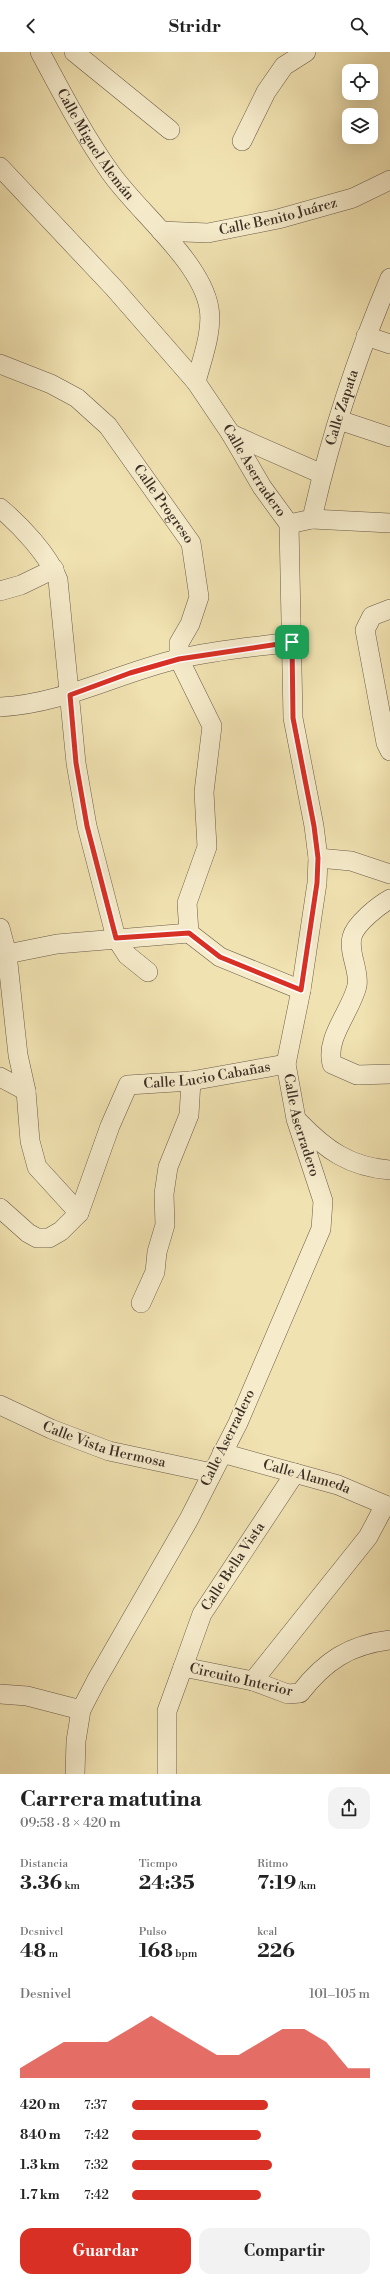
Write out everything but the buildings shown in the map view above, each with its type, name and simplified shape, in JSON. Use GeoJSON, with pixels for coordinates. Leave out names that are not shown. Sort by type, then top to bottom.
{"type":"FeatureCollection","features":[{"type":"Feature","properties":{"kind":"street","name":"Calle Miguel Alemán"},"geometry":{"type":"LineString","coordinates":[[40,52],[91,144],[107,168],[131,198],[161,231],[196,275],[209,307],[209,329],[196,382]]}},
{"type":"Feature","properties":{"kind":"street"},"geometry":{"type":"LineString","coordinates":[[74,52],[170,130]]}},
{"type":"Feature","properties":{"kind":"street"},"geometry":{"type":"LineString","coordinates":[[242,141],[266,92],[284,66],[306,52]]}},
{"type":"Feature","properties":{"kind":"street","name":"Calle Aserradero"},"geometry":{"type":"LineString","coordinates":[[0,167],[114,288],[196,382],[231,434],[262,486],[289,524],[293,718],[314,826],[318,858],[317,883],[301,990],[286,1064],[296,1119],[323,1201],[321,1229],[238,1423],[189,1519],[96,1681],[81,1710],[76,1741],[75,1774]]}},
{"type":"Feature","properties":{"kind":"street","name":"Calle Benito Juárez"},"geometry":{"type":"LineString","coordinates":[[161,231],[208,233],[278,219],[353,198],[390,180]]}},
{"type":"Feature","properties":{"kind":"street","name":"Calle Zapata"},"geometry":{"type":"LineString","coordinates":[[312,519],[322,474],[366,336],[390,278]]}},
{"type":"Feature","properties":{"kind":"street"},"geometry":{"type":"LineString","coordinates":[[366,336],[390,344]]}},
{"type":"Feature","properties":{"kind":"street","name":"Calle Progreso"},"geometry":{"type":"LineString","coordinates":[[0,364],[51,384],[77,398],[108,426],[191,543],[199,597],[190,624],[179,643],[179,659]]}},
{"type":"Feature","properties":{"kind":"street"},"geometry":{"type":"LineString","coordinates":[[339,420],[390,437]]}},
{"type":"Feature","properties":{"kind":"street"},"geometry":{"type":"LineString","coordinates":[[231,434],[322,474]]}},
{"type":"Feature","properties":{"kind":"street"},"geometry":{"type":"LineString","coordinates":[[0,508],[13,520],[54,569],[58,580],[76,763],[87,826],[116,938],[127,955],[148,972]]}},
{"type":"Feature","properties":{"kind":"street"},"geometry":{"type":"LineString","coordinates":[[289,524],[312,519],[390,523]]}},
{"type":"Feature","properties":{"kind":"street"},"geometry":{"type":"LineString","coordinates":[[0,591],[21,585],[54,569]]}},
{"type":"Feature","properties":{"kind":"street"},"geometry":{"type":"LineString","coordinates":[[390,609],[372,616],[365,630],[386,743],[390,751]]}},
{"type":"Feature","properties":{"kind":"street"},"geometry":{"type":"LineString","coordinates":[[0,707],[14,706],[70,695],[130,673],[179,659],[292,642]]}},
{"type":"Feature","properties":{"kind":"street"},"geometry":{"type":"LineString","coordinates":[[179,659],[212,726],[204,792],[207,847],[187,903],[189,933]]}},
{"type":"Feature","properties":{"kind":"street"},"geometry":{"type":"LineString","coordinates":[[318,858],[351,861],[390,874]]}},
{"type":"Feature","properties":{"kind":"street"},"geometry":{"type":"LineString","coordinates":[[390,898],[379,905],[357,927],[352,937],[357,985],[333,1044],[330,1056],[332,1064],[357,1075],[390,1074]]}},
{"type":"Feature","properties":{"kind":"street"},"geometry":{"type":"LineString","coordinates":[[0,928],[7,954],[18,1055],[26,1091],[30,1141],[37,1167],[79,1213],[61,1231],[49,1238],[37,1238],[28,1233],[0,1208]]}},
{"type":"Feature","properties":{"kind":"street"},"geometry":{"type":"LineString","coordinates":[[7,954],[57,944],[189,933],[220,957],[301,990]]}},
{"type":"Feature","properties":{"kind":"street","name":"Calle Lucio Cabañas"},"geometry":{"type":"LineString","coordinates":[[79,1213],[110,1126],[128,1085],[191,1081],[286,1064]]}},
{"type":"Feature","properties":{"kind":"street"},"geometry":{"type":"LineString","coordinates":[[0,1077],[26,1091]]}},
{"type":"Feature","properties":{"kind":"street"},"geometry":{"type":"LineString","coordinates":[[141,1303],[154,1272],[157,1252],[165,1225],[164,1194],[168,1167],[189,1115],[191,1081]]}},
{"type":"Feature","properties":{"kind":"street"},"geometry":{"type":"LineString","coordinates":[[296,1119],[317,1141],[338,1156],[369,1169],[390,1170]]}},
{"type":"Feature","properties":{"kind":"street","name":"Calle Vista Hermosa"},"geometry":{"type":"LineString","coordinates":[[0,1406],[51,1429],[109,1451],[212,1473]]}},
{"type":"Feature","properties":{"kind":"street","name":"Calle Alameda"},"geometry":{"type":"LineString","coordinates":[[222,1453],[338,1486],[388,1506]]}},
{"type":"Feature","properties":{"kind":"street","name":"Calle Bella Vista"},"geometry":{"type":"LineString","coordinates":[[183,1667],[202,1614],[295,1473]]}},
{"type":"Feature","properties":{"kind":"street"},"geometry":{"type":"LineString","coordinates":[[253,1681],[368,1537],[388,1506]]}},
{"type":"Feature","properties":{"kind":"street","name":"Circuito Interior"},"geometry":{"type":"LineString","coordinates":[[167,1774],[167,1711],[183,1667],[253,1681],[288,1694],[300,1693],[316,1672],[344,1652],[372,1642],[390,1640]]}},
{"type":"Feature","properties":{"kind":"street"},"geometry":{"type":"LineString","coordinates":[[0,1694],[27,1696],[81,1710]]}},
{"type":"Feature","properties":{"kind":"route"},"geometry":{"type":"LineString","coordinates":[[292,642],[293,718],[314,826],[318,858],[317,883],[301,990],[258,974],[220,957],[189,933],[168,936],[116,938],[87,826],[76,763],[70,695],[130,673],[179,659],[292,642]]}}]}
